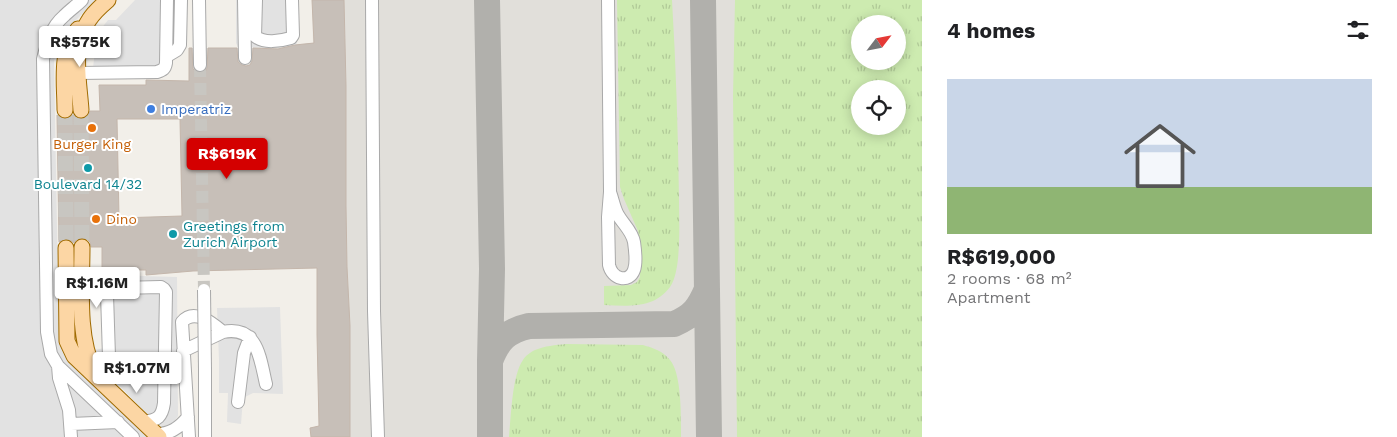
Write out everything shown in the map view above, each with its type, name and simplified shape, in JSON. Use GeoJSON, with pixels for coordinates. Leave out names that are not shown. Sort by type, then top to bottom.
{"type":"FeatureCollection","features":[{"type":"Feature","properties":{"kind":"main road"},"geometry":{"type":"LineString","coordinates":[[65,110],[65,61],[68,45],[80,26],[108,0]]}},
{"type":"Feature","properties":{"kind":"main road"},"geometry":{"type":"LineString","coordinates":[[81,110],[78,47],[79,38],[88,20]]}},
{"type":"Feature","properties":{"kind":"main road"},"geometry":{"type":"LineString","coordinates":[[82,247],[82,317],[84,339],[89,360],[97,376]]}},
{"type":"Feature","properties":{"kind":"main road"},"geometry":{"type":"LineString","coordinates":[[66,248],[67,341],[74,356],[158,436]]}},
{"type":"Feature","properties":{"kind":"lane"},"geometry":{"type":"LineString","coordinates":[[82,0],[70,5],[48,37],[43,59],[47,332],[51,354],[58,366],[133,437]]}},
{"type":"Feature","properties":{"kind":"lane"},"geometry":{"type":"LineString","coordinates":[[78,73],[157,72],[165,68],[167,56],[167,0]]}},
{"type":"Feature","properties":{"kind":"lane"},"geometry":{"type":"LineString","coordinates":[[167,56],[178,50],[180,45],[181,0]]}},
{"type":"Feature","properties":{"kind":"lane"},"geometry":{"type":"LineString","coordinates":[[199,0],[200,65]]}},
{"type":"Feature","properties":{"kind":"lane"},"geometry":{"type":"LineString","coordinates":[[244,0],[245,58]]}},
{"type":"Feature","properties":{"kind":"lane"},"geometry":{"type":"LineString","coordinates":[[256,0],[255,36],[263,41],[291,38],[293,35],[292,0]]}},
{"type":"Feature","properties":{"kind":"lane"},"geometry":{"type":"LineString","coordinates":[[372,0],[374,311],[378,437]]}},
{"type":"Feature","properties":{"kind":"lane"},"geometry":{"type":"LineString","coordinates":[[608,0],[610,192],[608,217],[610,269],[617,277],[626,278],[634,269],[634,243],[632,235],[618,214],[610,192]]}},
{"type":"Feature","properties":{"kind":"lane"},"geometry":{"type":"LineString","coordinates":[[108,388],[107,294],[119,288],[164,288],[166,292],[163,411],[160,417],[144,422]]}},
{"type":"Feature","properties":{"kind":"lane"},"geometry":{"type":"LineString","coordinates":[[204,290],[205,437]]}},
{"type":"Feature","properties":{"kind":"lane"},"geometry":{"type":"LineString","coordinates":[[188,437],[182,322],[186,317],[198,316],[223,332]]}},
{"type":"Feature","properties":{"kind":"lane"},"geometry":{"type":"LineString","coordinates":[[183,351],[223,332],[230,330],[238,331],[250,337],[257,349],[266,384]]}},
{"type":"Feature","properties":{"kind":"lane"},"geometry":{"type":"LineString","coordinates":[[238,402],[244,353],[250,337]]}},
{"type":"Feature","properties":{"kind":"lane"},"geometry":{"type":"LineString","coordinates":[[58,366],[59,378],[69,410],[71,431],[118,422]]}},
{"type":"Feature","properties":{"kind":"lane"},"geometry":{"type":"LineString","coordinates":[[158,436],[181,426],[188,417]]}},
{"type":"Feature","properties":{"kind":"shaded area"},"geometry":{"type":"Polygon","coordinates":[[[0,0],[96,0],[67,29],[57,42],[54,62],[59,337],[62,347],[148,437],[0,437],[0,0]]]}},
{"type":"Feature","properties":{"kind":"shaded area"},"geometry":{"type":"Polygon","coordinates":[[[135,0],[163,0],[159,65],[155,69],[93,68],[97,34],[108,20],[116,20],[135,0]]]}},
{"type":"Feature","properties":{"kind":"shaded area"},"geometry":{"type":"Polygon","coordinates":[[[236,0],[295,0],[298,37],[296,46],[238,47],[236,43],[236,0]]]}},
{"type":"Feature","properties":{"kind":"shaded area"},"geometry":{"type":"Polygon","coordinates":[[[312,0],[922,0],[922,437],[311,437],[310,428],[319,426],[317,268],[189,81],[189,48],[252,48],[313,43],[312,0]]]}},
{"type":"Feature","properties":{"kind":"shaded area"},"geometry":{"type":"Polygon","coordinates":[[[103,275],[177,277],[178,416],[172,424],[162,426],[157,424],[101,367],[91,351],[104,348],[103,275]]]}},
{"type":"Feature","properties":{"kind":"shaded area"},"geometry":{"type":"Polygon","coordinates":[[[280,307],[283,394],[253,393],[243,398],[241,424],[227,422],[228,393],[219,393],[217,308],[280,307]]]}},
{"type":"Feature","properties":{"kind":"green space"},"geometry":{"type":"Polygon","coordinates":[[[617,0],[672,0],[675,50],[679,219],[676,269],[674,279],[664,294],[648,303],[631,306],[604,305],[604,286],[631,285],[637,282],[640,277],[638,231],[620,187],[617,0]]]}},
{"type":"Feature","properties":{"kind":"green space"},"geometry":{"type":"Polygon","coordinates":[[[735,0],[922,0],[922,437],[737,437],[733,96],[735,0]]]}},
{"type":"Feature","properties":{"kind":"green space"},"geometry":{"type":"Polygon","coordinates":[[[566,344],[643,345],[664,354],[670,360],[677,375],[680,397],[681,437],[509,437],[514,386],[523,360],[535,350],[566,344]]]}},
{"type":"Feature","properties":{"kind":"building"},"geometry":{"type":"Polygon","coordinates":[[[312,0],[344,0],[347,267],[350,326],[350,437],[311,437],[310,428],[319,426],[317,268],[193,271],[146,275],[146,270],[102,270],[102,247],[91,247],[87,239],[77,239],[74,243],[66,239],[59,242],[57,115],[65,119],[73,115],[82,119],[87,117],[90,111],[100,111],[99,85],[146,85],[146,80],[189,81],[189,48],[192,48],[193,69],[201,73],[205,72],[207,68],[208,48],[237,48],[238,62],[246,66],[250,65],[252,61],[253,48],[278,49],[314,43],[312,0]],[[117,119],[119,218],[182,216],[180,119],[117,119]]]}},
{"type":"Feature","properties":{"kind":"taxiway"},"geometry":{"type":"LineString","coordinates":[[487,0],[492,269],[490,437]]}},
{"type":"Feature","properties":{"kind":"taxiway"},"geometry":{"type":"LineString","coordinates":[[703,0],[709,437]]}},
{"type":"Feature","properties":{"kind":"taxiway"},"geometry":{"type":"LineString","coordinates":[[490,361],[496,347],[504,338],[521,328],[529,326],[674,324],[695,311],[707,289]]}},
{"type":"Feature","properties":{"kind":"tunnel"},"geometry":{"type":"LineString","coordinates":[[200,65],[204,290]]}},
{"type":"Feature","properties":{"kind":"tunnel"},"geometry":{"type":"LineString","coordinates":[[65,110],[66,248]]}},
{"type":"Feature","properties":{"kind":"tunnel"},"geometry":{"type":"LineString","coordinates":[[81,110],[82,247]]}},
{"type":"Feature","properties":{"kind":"place","name":"Imperatriz"},"geometry":{"type":"Point","coordinates":[151,109]}},
{"type":"Feature","properties":{"kind":"place","name":"Burger King"},"geometry":{"type":"Point","coordinates":[92,128]}},
{"type":"Feature","properties":{"kind":"place","name":"Boulevard 14/32"},"geometry":{"type":"Point","coordinates":[88,168]}},
{"type":"Feature","properties":{"kind":"place","name":"Dino"},"geometry":{"type":"Point","coordinates":[96,219]}},
{"type":"Feature","properties":{"kind":"place","name":"Greetings from Zurich Airport"},"geometry":{"type":"Point","coordinates":[173,234]}}]}
